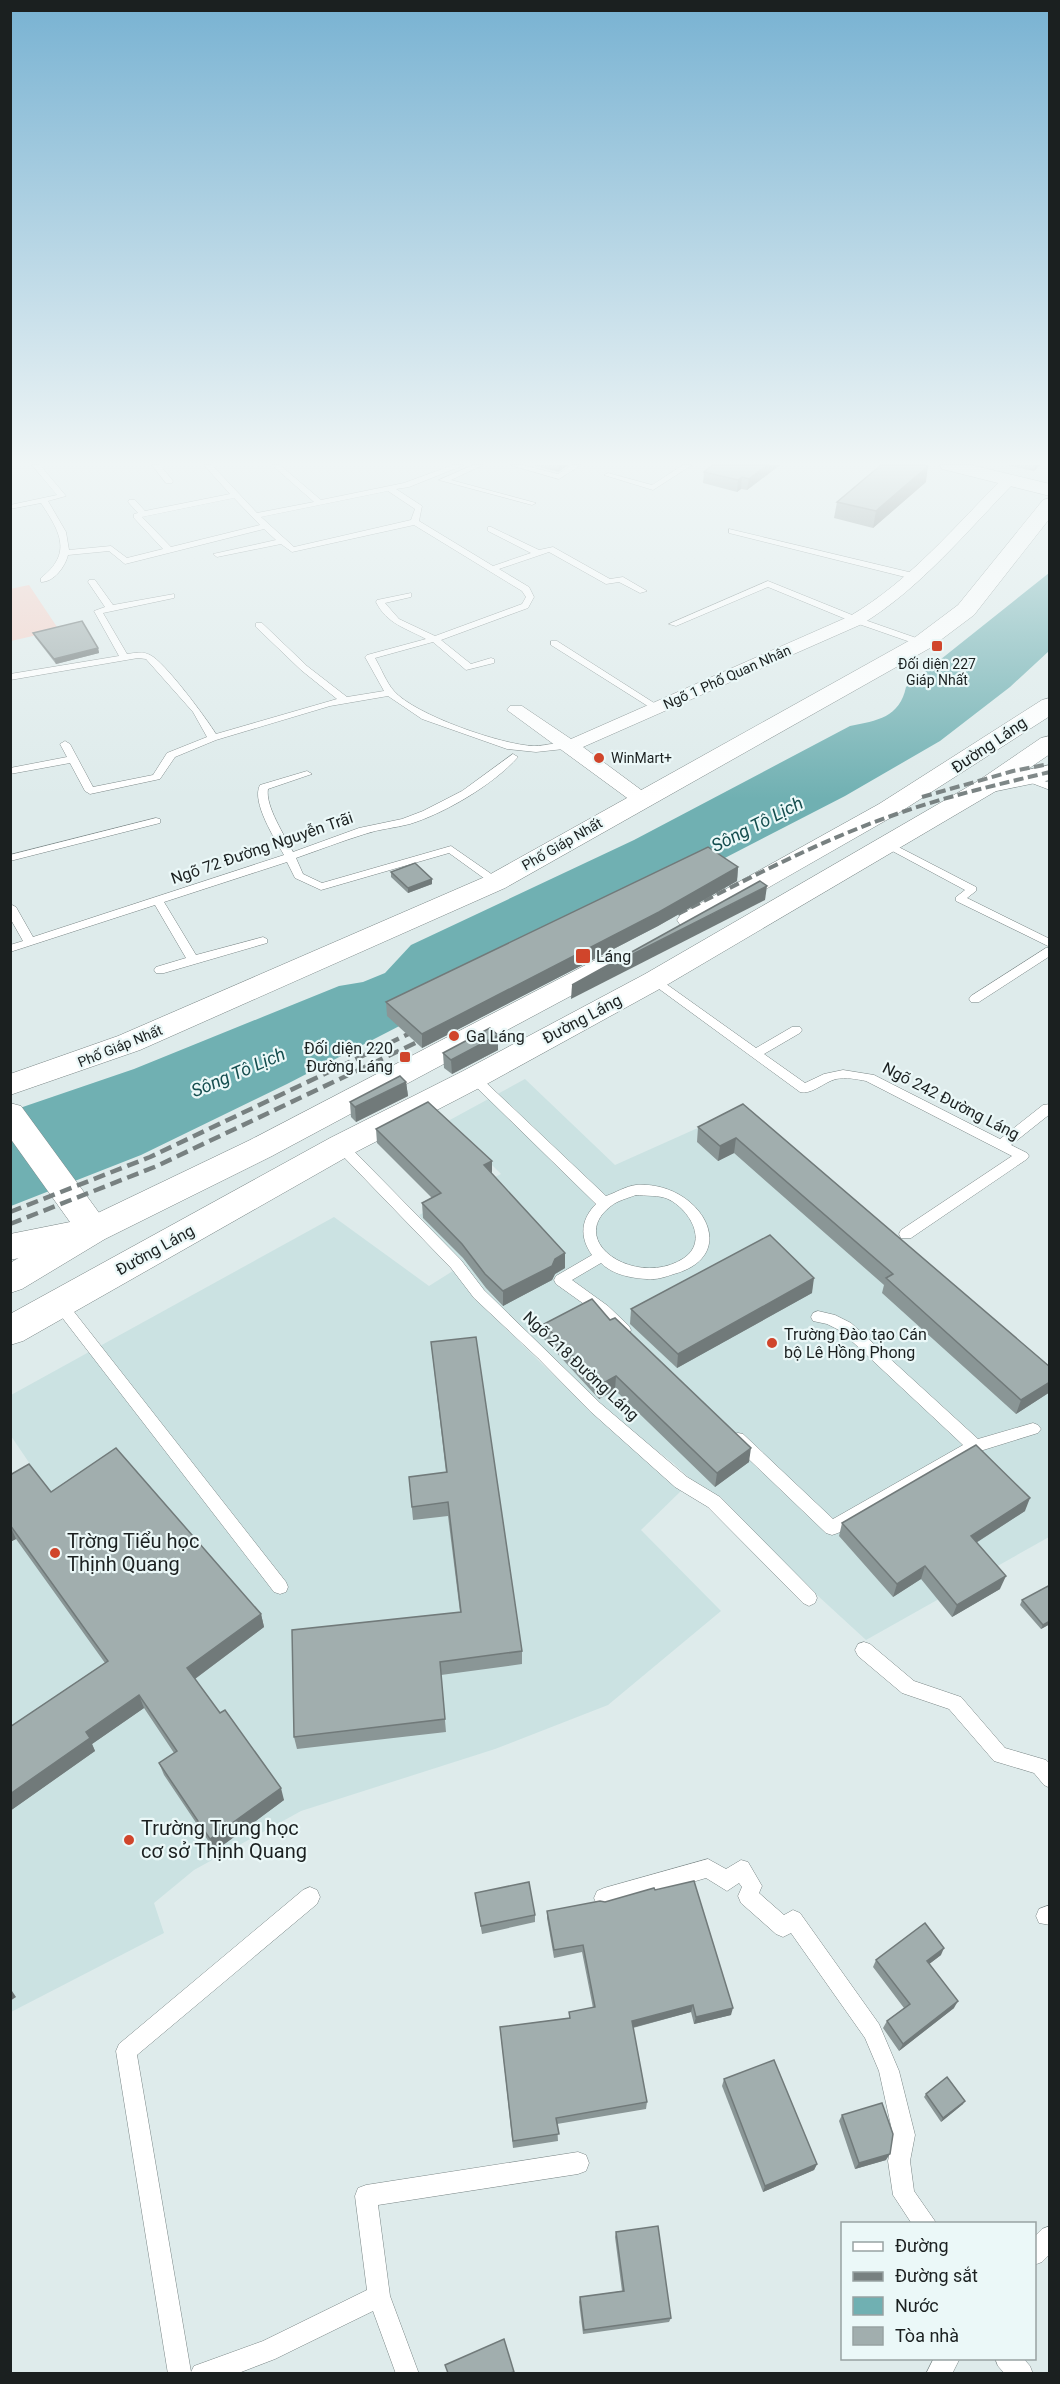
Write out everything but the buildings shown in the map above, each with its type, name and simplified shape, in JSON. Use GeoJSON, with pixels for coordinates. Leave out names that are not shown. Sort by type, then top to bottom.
{"type":"FeatureCollection","features":[{"type":"Feature","properties":{"kind":"main road","name":"Phố Giáp Nhất"},"geometry":{"type":"LineString","coordinates":[[10,1085],[129,1043],[496,882],[922,643],[966,610],[993,576]]}},
{"type":"Feature","properties":{"kind":"main road","name":"Đường Láng"},"geometry":{"type":"LineString","coordinates":[[669,932],[888,809],[963,763],[1050,705]]}},
{"type":"Feature","properties":{"kind":"main road","name":"Đường Láng"},"geometry":{"type":"LineString","coordinates":[[10,1331],[340,1146],[474,1078],[655,980],[987,786],[1037,767],[1050,743]]}},
{"type":"Feature","properties":{"kind":"main road","name":"Đường Láng"},"geometry":{"type":"LineString","coordinates":[[10,1280],[93,1230],[261,1148],[638,949]]}},
{"type":"Feature","properties":{"kind":"main road"},"geometry":{"type":"LineString","coordinates":[[512,1017],[541,1041]]}},
{"type":"Feature","properties":{"kind":"main road"},"geometry":{"type":"LineString","coordinates":[[10,1114],[93,1230],[10,1247]]}},
{"type":"Feature","properties":{"kind":"street","name":"Ngõ 1 Phố Quan Nhân"},"geometry":{"type":"LineString","coordinates":[[570,746],[857,619],[876,608],[913,576]]}},
{"type":"Feature","properties":{"kind":"street"},"geometry":{"type":"LineString","coordinates":[[516,710],[570,746],[641,799]]}},
{"type":"Feature","properties":{"kind":"lane"},"geometry":{"type":"LineString","coordinates":[[45,580],[51,576]]}},
{"type":"Feature","properties":{"kind":"lane"},"geometry":{"type":"LineString","coordinates":[[505,576],[526,589],[530,597],[525,606],[435,639],[370,657],[390,693],[425,717],[512,747],[536,749],[570,746]]}},
{"type":"Feature","properties":{"kind":"lane"},"geometry":{"type":"LineString","coordinates":[[599,576],[609,582],[620,579],[643,591]]}},
{"type":"Feature","properties":{"kind":"lane"},"geometry":{"type":"LineString","coordinates":[[92,582],[111,609]]}},
{"type":"Feature","properties":{"kind":"lane"},"geometry":{"type":"LineString","coordinates":[[673,624],[768,584],[922,643]]}},
{"type":"Feature","properties":{"kind":"lane"},"geometry":{"type":"LineString","coordinates":[[408,595],[380,602],[383,611],[403,627],[435,639],[469,668],[491,661]]}},
{"type":"Feature","properties":{"kind":"lane"},"geometry":{"type":"LineString","coordinates":[[125,658],[98,611],[171,596]]}},
{"type":"Feature","properties":{"kind":"lane"},"geometry":{"type":"LineString","coordinates":[[259,625],[304,668],[345,700]]}},
{"type":"Feature","properties":{"kind":"lane"},"geometry":{"type":"LineString","coordinates":[[554,643],[657,708]]}},
{"type":"Feature","properties":{"kind":"lane"},"geometry":{"type":"LineString","coordinates":[[10,677],[138,655],[149,657],[196,711],[213,738]]}},
{"type":"Feature","properties":{"kind":"lane"},"geometry":{"type":"LineString","coordinates":[[65,744],[90,791],[156,777],[171,755],[213,738],[329,703],[390,693]]}},
{"type":"Feature","properties":{"kind":"lane","name":"Ngõ 72 Đường Nguyễn Trãi"},"geometry":{"type":"LineString","coordinates":[[10,949],[291,857],[360,832],[412,819],[458,799],[488,779],[513,757]]}},
{"type":"Feature","properties":{"kind":"lane"},"geometry":{"type":"LineString","coordinates":[[10,771],[73,759]]}},
{"type":"Feature","properties":{"kind":"lane"},"geometry":{"type":"LineString","coordinates":[[1037,767],[1050,787]]}},
{"type":"Feature","properties":{"kind":"lane"},"geometry":{"type":"LineString","coordinates":[[307,774],[264,787],[262,792],[264,804],[299,876],[321,887],[451,849],[496,882]]}},
{"type":"Feature","properties":{"kind":"lane"},"geometry":{"type":"LineString","coordinates":[[10,858],[156,821]]}},
{"type":"Feature","properties":{"kind":"lane"},"geometry":{"type":"LineString","coordinates":[[887,844],[972,889],[960,899],[1050,944]]}},
{"type":"Feature","properties":{"kind":"lane"},"geometry":{"type":"LineString","coordinates":[[158,901],[193,960]]}},
{"type":"Feature","properties":{"kind":"lane"},"geometry":{"type":"LineString","coordinates":[[10,907],[30,942]]}},
{"type":"Feature","properties":{"kind":"lane"},"geometry":{"type":"LineString","coordinates":[[160,970],[263,941]]}},
{"type":"Feature","properties":{"kind":"lane"},"geometry":{"type":"LineString","coordinates":[[975,999],[1050,951]]}},
{"type":"Feature","properties":{"kind":"lane","name":"Ngõ 242 Đường Láng"},"geometry":{"type":"LineString","coordinates":[[655,980],[804,1089],[834,1074],[855,1074],[870,1078],[1022,1156],[906,1234]]}},
{"type":"Feature","properties":{"kind":"lane"},"geometry":{"type":"LineString","coordinates":[[755,1054],[796,1030]]}},
{"type":"Feature","properties":{"kind":"lane"},"geometry":{"type":"LineString","coordinates":[[474,1078],[603,1202]]}},
{"type":"Feature","properties":{"kind":"lane"},"geometry":{"type":"LineString","coordinates":[[1002,1145],[1048,1108]]}},
{"type":"Feature","properties":{"kind":"lane","name":"Ngõ 218 Đường Láng"},"geometry":{"type":"LineString","coordinates":[[340,1146],[456,1264],[479,1294],[595,1407],[681,1482],[714,1502],[809,1598]]}},
{"type":"Feature","properties":{"kind":"lane"},"geometry":{"type":"LineString","coordinates":[[635,1190],[671,1195],[686,1204],[697,1215],[703,1228],[703,1242],[697,1255],[685,1266],[669,1273],[650,1275],[631,1273],[614,1267],[600,1257],[591,1243],[589,1228],[593,1214],[603,1202],[618,1194],[635,1190]]}},
{"type":"Feature","properties":{"kind":"lane"},"geometry":{"type":"LineString","coordinates":[[600,1257],[561,1280],[603,1310],[636,1341]]}},
{"type":"Feature","properties":{"kind":"lane"},"geometry":{"type":"LineString","coordinates":[[59,1303],[280,1587]]}},
{"type":"Feature","properties":{"kind":"lane"},"geometry":{"type":"LineString","coordinates":[[818,1317],[830,1319],[846,1327],[975,1446]]}},
{"type":"Feature","properties":{"kind":"lane"},"geometry":{"type":"LineString","coordinates":[[729,1430],[832,1528],[975,1446],[1033,1429]]}},
{"type":"Feature","properties":{"kind":"lane"},"geometry":{"type":"LineString","coordinates":[[864,1650],[908,1687],[955,1703],[1000,1755],[1046,1769]]}},
{"type":"Feature","properties":{"kind":"lane"},"geometry":{"type":"LineString","coordinates":[[604,1898],[708,1868],[727,1881],[741,1869],[752,1886],[748,1896],[783,1927],[793,1920],[873,2031],[890,2071],[904,2135],[898,2161],[904,2195],[925,2222]]}},
{"type":"Feature","properties":{"kind":"lane"},"geometry":{"type":"LineString","coordinates":[[180,2373],[126,2051],[310,1897]]}},
{"type":"Feature","properties":{"kind":"lane"},"geometry":{"type":"LineString","coordinates":[[408,2373],[379,2296],[366,2196],[578,2163]]}},
{"type":"Feature","properties":{"kind":"lane"},"geometry":{"type":"LineString","coordinates":[[1036,2253],[1050,2237]]}},
{"type":"Feature","properties":{"kind":"lane"},"geometry":{"type":"LineString","coordinates":[[202,2373],[267,2351],[379,2296]]}},
{"type":"Feature","properties":{"kind":"lane"},"geometry":{"type":"LineString","coordinates":[[937,2373],[947,2360]]}},
{"type":"Feature","properties":{"kind":"lane"},"geometry":{"type":"LineString","coordinates":[[1008,2360],[1022,2373]]}},
{"type":"Feature","properties":{"kind":"shaded area"},"geometry":{"type":"Polygon","coordinates":[[[29,585],[59,630],[11,641],[10,589],[29,585]]]}},
{"type":"Feature","properties":{"kind":"shaded area","name":"Trường Đào tạo Cán bộ Lê Hồng Phong"},"geometry":{"type":"Polygon","coordinates":[[[525,1079],[615,1165],[738,1110],[1049,1378],[1049,1537],[866,1640],[673,1463],[604,1411],[499,1308],[419,1215],[501,1174],[448,1121],[525,1079]]]}},
{"type":"Feature","properties":{"kind":"shaded area"},"geometry":{"type":"Polygon","coordinates":[[[334,1217],[429,1286],[456,1269],[475,1298],[591,1412],[683,1489],[641,1530],[721,1611],[608,1705],[495,1749],[301,1811],[194,1870],[154,1903],[164,1933],[11,2012],[10,1475],[30,1464],[11,1436],[11,1395],[334,1217]]]}},
{"type":"Feature","properties":{"kind":"water","name":"Sông Tô Lịch"},"geometry":{"type":"Polygon","coordinates":[[[1045,576],[1049,576],[1049,651],[1010,687],[940,741],[845,796],[287,1084],[141,1155],[11,1206],[11,1111],[134,1069],[339,986],[363,982],[385,973],[411,945],[634,840],[850,726],[886,716],[899,705],[906,687],[1045,576]]]}},
{"type":"Feature","properties":{"kind":"railway"},"geometry":{"type":"LineString","coordinates":[[922,797],[1013,771],[1044,765]]}},
{"type":"Feature","properties":{"kind":"railway"},"geometry":{"type":"LineString","coordinates":[[678,914],[783,862],[863,826],[950,797],[1050,772]]}},
{"type":"Feature","properties":{"kind":"railway"},"geometry":{"type":"LineString","coordinates":[[10,1212],[150,1157],[421,1028]]}},
{"type":"Feature","properties":{"kind":"railway"},"geometry":{"type":"LineString","coordinates":[[10,1224],[157,1166],[430,1036]]}},
{"type":"Feature","properties":{"kind":"place","name":"Đối diện 227 Giáp Nhất"},"geometry":{"type":"Point","coordinates":[937,646]}},
{"type":"Feature","properties":{"kind":"place","name":"WinMart+"},"geometry":{"type":"Point","coordinates":[599,758]}},
{"type":"Feature","properties":{"kind":"place","name":"Láng"},"geometry":{"type":"Point","coordinates":[583,956]}},
{"type":"Feature","properties":{"kind":"place","name":"Ga Láng"},"geometry":{"type":"Point","coordinates":[454,1036]}},
{"type":"Feature","properties":{"kind":"place","name":"Đối diện 220 Đường Láng"},"geometry":{"type":"Point","coordinates":[405,1057]}},
{"type":"Feature","properties":{"kind":"place","name":"Trường Đào tạo Cán bộ Lê Hồng Phong"},"geometry":{"type":"Point","coordinates":[772,1343]}},
{"type":"Feature","properties":{"kind":"place","name":"Trờng Tiểu học Thịnh Quang"},"geometry":{"type":"Point","coordinates":[55,1553]}},
{"type":"Feature","properties":{"kind":"place","name":"Trường Trung học cơ sở Thịnh Quang"},"geometry":{"type":"Point","coordinates":[129,1840]}}]}
